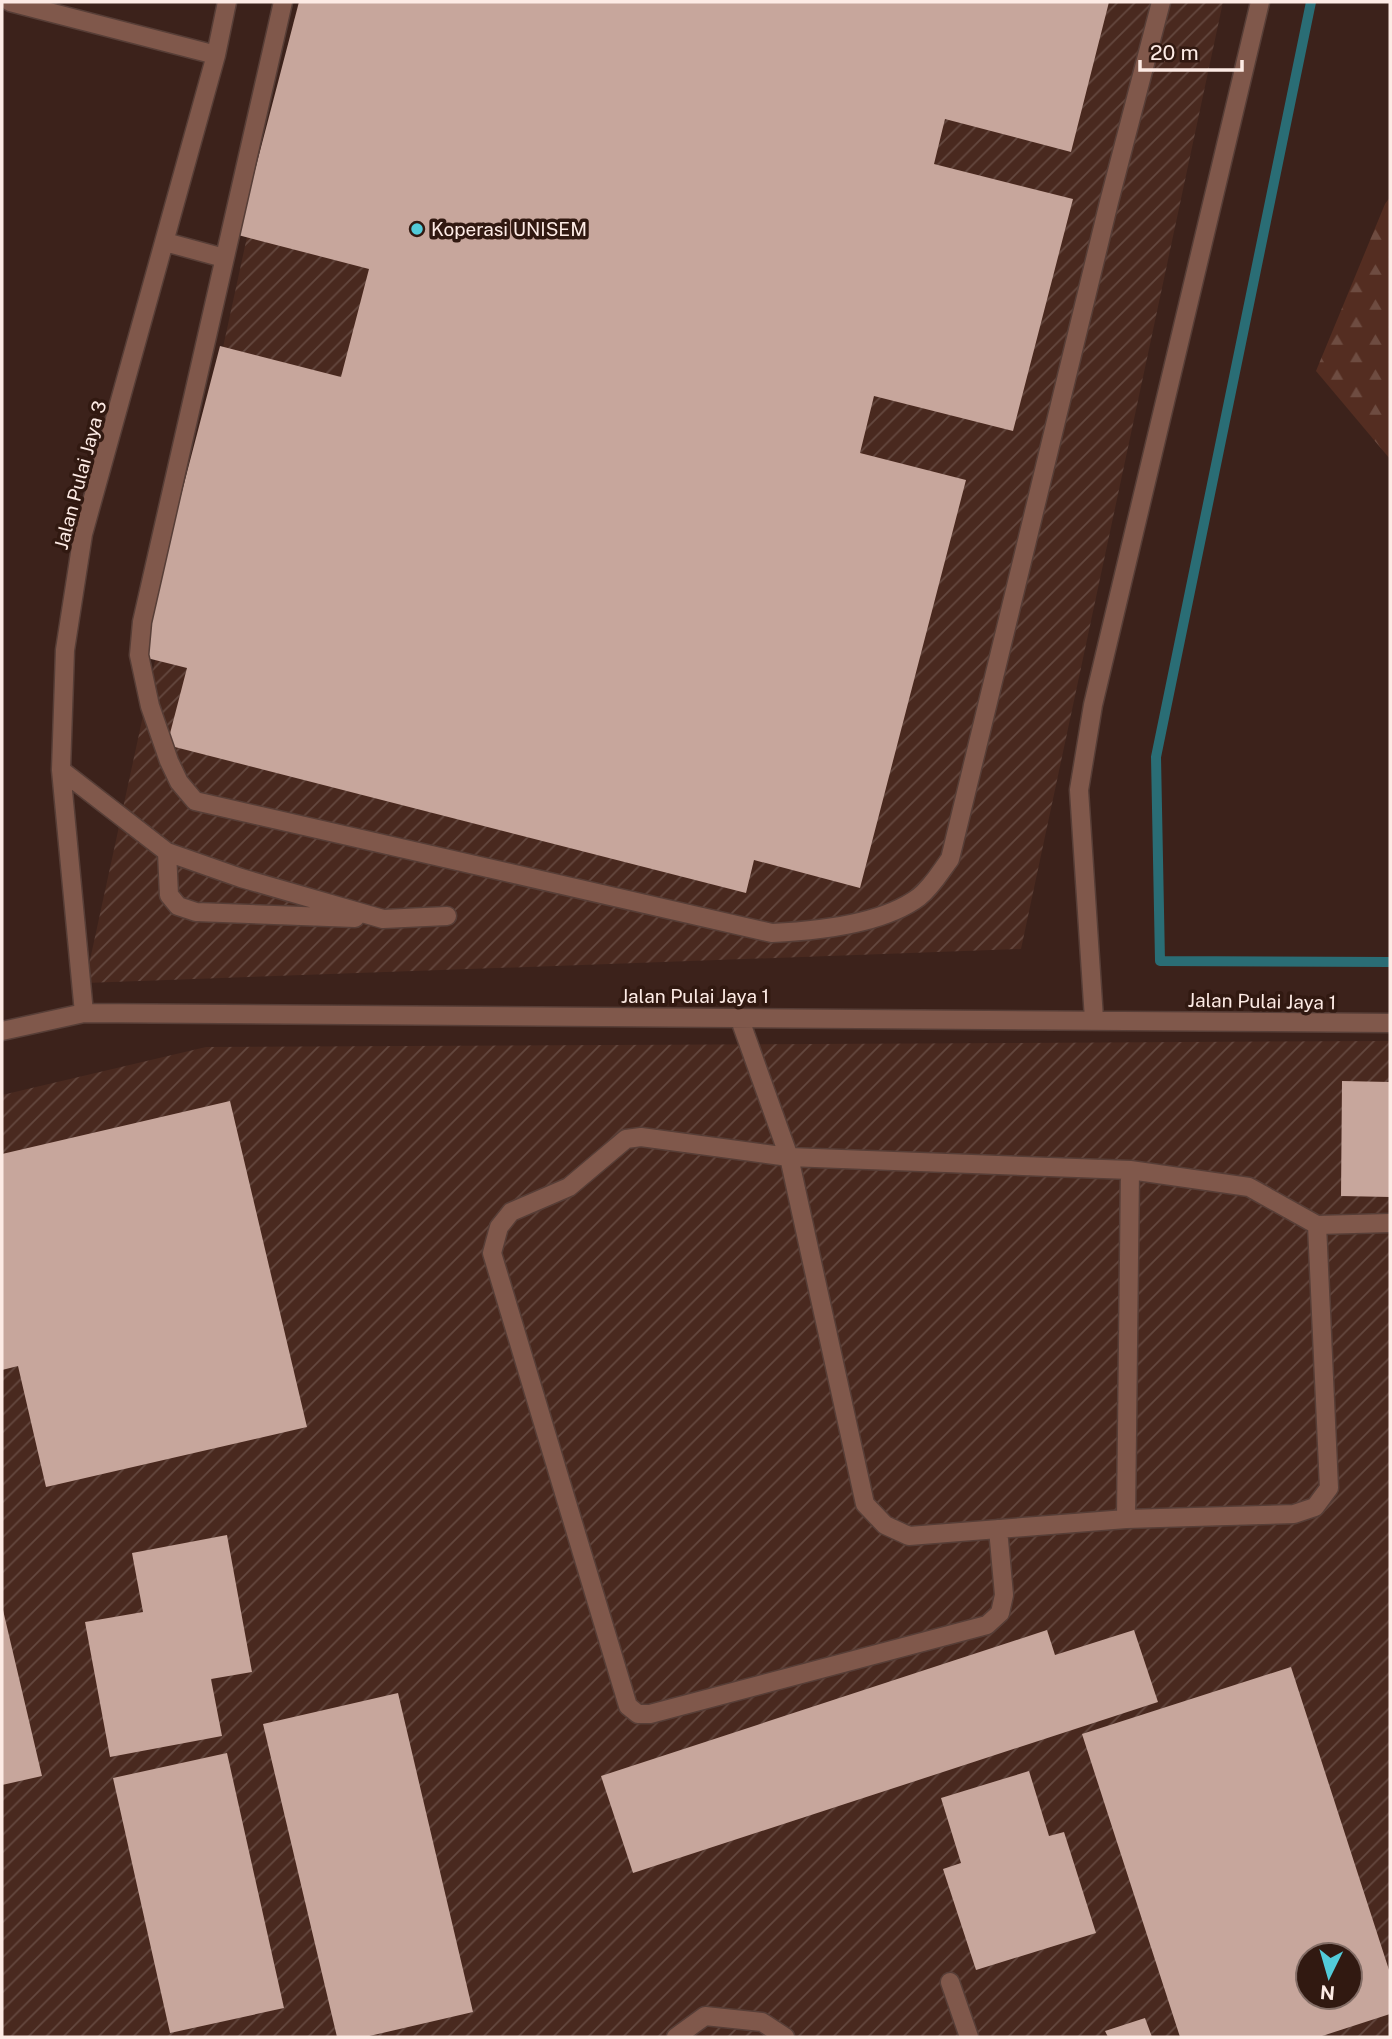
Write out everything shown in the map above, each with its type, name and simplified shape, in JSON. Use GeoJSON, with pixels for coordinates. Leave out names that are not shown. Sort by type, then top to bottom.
{"type":"FeatureCollection","features":[{"type":"Feature","properties":{"kind":"street"},"geometry":{"type":"LineString","coordinates":[[10,2],[216,55]]}},
{"type":"Feature","properties":{"kind":"street","name":"Jalan Pulai Jaya 3"},"geometry":{"type":"LineString","coordinates":[[84,1013],[61,770],[65,650],[83,534],[216,55],[227,2]]}},
{"type":"Feature","properties":{"kind":"street"},"geometry":{"type":"LineString","coordinates":[[283,2],[142,622],[139,655],[150,706],[179,782],[195,802],[772,933],[818,931],[895,911],[920,896],[950,859],[1109,202],[1161,2]]}},
{"type":"Feature","properties":{"kind":"street"},"geometry":{"type":"LineString","coordinates":[[1094,1019],[1079,790],[1093,705],[1261,2]]}},
{"type":"Feature","properties":{"kind":"street"},"geometry":{"type":"LineString","coordinates":[[165,242],[224,258]]}},
{"type":"Feature","properties":{"kind":"street"},"geometry":{"type":"LineString","coordinates":[[61,770],[167,852],[241,878],[383,919]]}},
{"type":"Feature","properties":{"kind":"street"},"geometry":{"type":"LineString","coordinates":[[167,852],[169,895],[178,906],[196,912],[383,919],[447,916]]}},
{"type":"Feature","properties":{"kind":"street","name":"Jalan Pulai Jaya 1"},"geometry":{"type":"LineString","coordinates":[[2,1031],[84,1013],[1390,1023]]}},
{"type":"Feature","properties":{"kind":"street"},"geometry":{"type":"LineString","coordinates":[[739,1017],[789,1157],[865,1504],[886,1525],[909,1536],[1126,1519],[1294,1514],[1315,1507],[1329,1488],[1317,1224]]}},
{"type":"Feature","properties":{"kind":"street"},"geometry":{"type":"LineString","coordinates":[[998,1529],[1004,1595],[1000,1614],[987,1625],[650,1714],[638,1714],[628,1706],[492,1253],[499,1227],[512,1212],[569,1187],[626,1139],[641,1138],[789,1157],[1130,1170],[1250,1187],[1317,1224],[1390,1223]]}},
{"type":"Feature","properties":{"kind":"street"},"geometry":{"type":"LineString","coordinates":[[1126,1519],[1130,1170]]}},
{"type":"Feature","properties":{"kind":"street"},"geometry":{"type":"LineString","coordinates":[[950,1982],[969,2037]]}},
{"type":"Feature","properties":{"kind":"street"},"geometry":{"type":"LineString","coordinates":[[676,2037],[705,2016],[762,2022],[785,2037]]}},
{"type":"Feature","properties":{"kind":"shaded area"},"geometry":{"type":"Polygon","coordinates":[[[298,2],[1223,2],[1021,949],[85,983],[298,2]]]}},
{"type":"Feature","properties":{"kind":"shaded area"},"geometry":{"type":"Polygon","coordinates":[[[1390,1041],[1390,2037],[2,2037],[2,1095],[206,1047],[1390,1041]]]}},
{"type":"Feature","properties":{"kind":"green space"},"geometry":{"type":"Polygon","coordinates":[[[1390,197],[1390,459],[1316,371],[1390,197]]]}},
{"type":"Feature","properties":{"kind":"building"},"geometry":{"type":"Polygon","coordinates":[[[299,2],[1109,2],[1071,152],[945,119],[934,164],[1073,199],[1013,431],[874,396],[860,453],[966,480],[860,888],[754,860],[746,893],[167,745],[187,668],[139,656],[220,346],[341,377],[369,269],[238,235],[299,2]]]}},
{"type":"Feature","properties":{"kind":"building"},"geometry":{"type":"Polygon","coordinates":[[[1342,1081],[1390,1082],[1390,1197],[1341,1196],[1342,1081]]]}},
{"type":"Feature","properties":{"kind":"building"},"geometry":{"type":"Polygon","coordinates":[[[230,1101],[307,1427],[46,1487],[18,1366],[2,1370],[2,1154],[230,1101]]]}},
{"type":"Feature","properties":{"kind":"building"},"geometry":{"type":"Polygon","coordinates":[[[227,1535],[252,1672],[211,1679],[222,1736],[110,1757],[85,1622],[143,1612],[132,1553],[227,1535]]]}},
{"type":"Feature","properties":{"kind":"building"},"geometry":{"type":"Polygon","coordinates":[[[2,1611],[42,1776],[2,1785],[2,1611]]]}},
{"type":"Feature","properties":{"kind":"building"},"geometry":{"type":"Polygon","coordinates":[[[1047,1630],[1055,1655],[1134,1630],[1158,1702],[633,1873],[601,1776],[1047,1630]]]}},
{"type":"Feature","properties":{"kind":"building"},"geometry":{"type":"Polygon","coordinates":[[[1291,1667],[1390,1973],[1390,2014],[1319,2037],[1180,2037],[1082,1734],[1291,1667]]]}},
{"type":"Feature","properties":{"kind":"building"},"geometry":{"type":"Polygon","coordinates":[[[398,1693],[473,2012],[365,2037],[337,2037],[263,1724],[398,1693]]]}},
{"type":"Feature","properties":{"kind":"building"},"geometry":{"type":"Polygon","coordinates":[[[227,1753],[284,2008],[170,2033],[113,1778],[227,1753]]]}},
{"type":"Feature","properties":{"kind":"building"},"geometry":{"type":"Polygon","coordinates":[[[1029,1771],[1049,1836],[1064,1832],[1096,1933],[976,1970],[943,1869],[961,1863],[941,1798],[1029,1771]]]}},
{"type":"Feature","properties":{"kind":"building"},"geometry":{"type":"Polygon","coordinates":[[[1145,2018],[1152,2037],[1108,2037],[1105,2031],[1145,2018]]]}},
{"type":"Feature","properties":{"kind":"waterway"},"geometry":{"type":"LineString","coordinates":[[1311,2],[1156,757],[1160,961],[1390,962]]}},
{"type":"Feature","properties":{"kind":"place","name":"Koperasi UNISEM"},"geometry":{"type":"Point","coordinates":[417,229]}}]}
